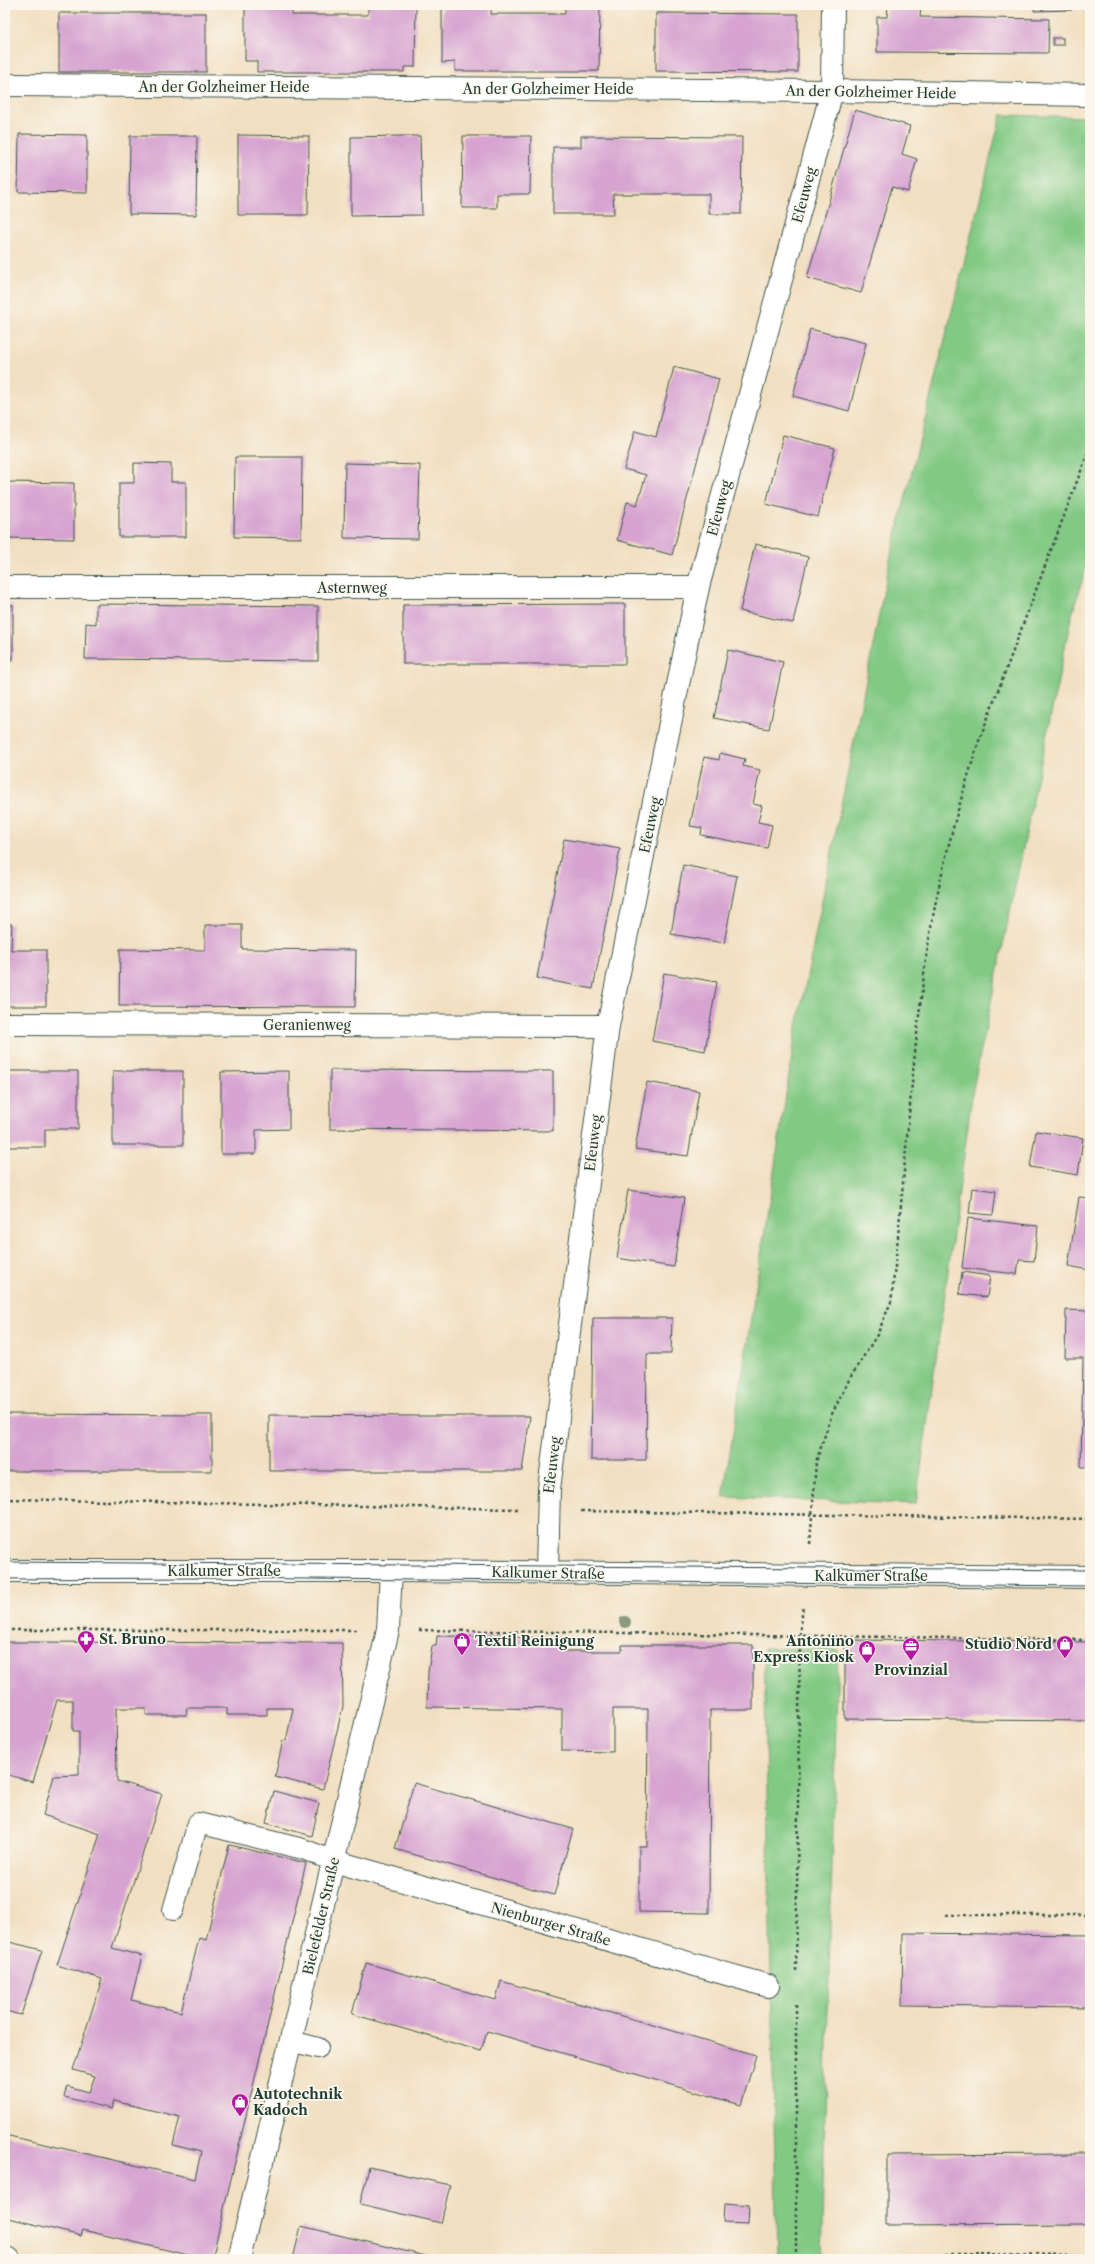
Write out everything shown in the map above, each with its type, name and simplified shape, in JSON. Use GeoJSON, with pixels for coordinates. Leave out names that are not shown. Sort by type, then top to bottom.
{"type":"FeatureCollection","features":[{"type":"Feature","properties":{"kind":"street","name":"Efeuweg"},"geometry":{"type":"LineString","coordinates":[[547,1573],[549,1489],[608,1026],[698,587],[832,91],[833,5]]}},
{"type":"Feature","properties":{"kind":"street","name":"An der Golzheimer Heide"},"geometry":{"type":"LineString","coordinates":[[5,85],[832,91],[1090,95]]}},
{"type":"Feature","properties":{"kind":"street","name":"Asternweg"},"geometry":{"type":"LineString","coordinates":[[5,587],[698,587]]}},
{"type":"Feature","properties":{"kind":"street","name":"Geranienweg"},"geometry":{"type":"LineString","coordinates":[[5,1024],[608,1026]]}},
{"type":"Feature","properties":{"kind":"street","name":"Kalkumer Straße"},"geometry":{"type":"LineString","coordinates":[[5,1571],[390,1571],[1090,1577]]}},
{"type":"Feature","properties":{"kind":"street","name":"Bielefelder Straße"},"geometry":{"type":"LineString","coordinates":[[239,2259],[388,1630],[390,1571]]}},
{"type":"Feature","properties":{"kind":"street","name":"Nienburger Straße"},"geometry":{"type":"LineString","coordinates":[[334,1861],[768,1986]]}},
{"type":"Feature","properties":{"kind":"street"},"geometry":{"type":"LineString","coordinates":[[5,2258],[9,2259]]}},
{"type":"Feature","properties":{"kind":"lane"},"geometry":{"type":"LineString","coordinates":[[173,1910],[198,1823],[303,1849],[334,1861]]}},
{"type":"Feature","properties":{"kind":"lane"},"geometry":{"type":"LineString","coordinates":[[291,2041],[318,2048]]}},
{"type":"Feature","properties":{"kind":"path"},"geometry":{"type":"LineString","coordinates":[[813,1515],[816,1462],[832,1414],[850,1378],[877,1335],[891,1302],[925,967],[940,879],[963,789],[981,734],[1090,447]]}},
{"type":"Feature","properties":{"kind":"path"},"geometry":{"type":"LineString","coordinates":[[5,1630],[388,1630],[800,1634],[1090,1640]]}},
{"type":"Feature","properties":{"kind":"path"},"geometry":{"type":"LineString","coordinates":[[796,1976],[800,1634]]}},
{"type":"Feature","properties":{"kind":"path"},"geometry":{"type":"LineString","coordinates":[[946,1915],[1090,1916]]}},
{"type":"Feature","properties":{"kind":"path"},"geometry":{"type":"LineString","coordinates":[[796,2000],[796,2259]]}},
{"type":"Feature","properties":{"kind":"path"},"geometry":{"type":"LineString","coordinates":[[945,2254],[1090,2255]]}},
{"type":"Feature","properties":{"kind":"green space"},"geometry":{"type":"Polygon","coordinates":[[[1001,115],[1090,117],[1090,554],[1071,618],[973,1089],[916,1504],[723,1497],[795,1037],[891,555],[1001,115]]]}},
{"type":"Feature","properties":{"kind":"green space"},"geometry":{"type":"Polygon","coordinates":[[[764,1648],[838,1650],[821,2259],[777,2259],[764,1648]]]}},
{"type":"Feature","properties":{"kind":"building"},"geometry":{"type":"Polygon","coordinates":[[[245,5],[292,5],[292,15],[368,15],[368,5],[416,5],[415,67],[404,67],[404,72],[257,72],[257,61],[245,61],[245,5]]]}},
{"type":"Feature","properties":{"kind":"building"},"geometry":{"type":"Polygon","coordinates":[[[442,5],[491,5],[491,14],[565,14],[565,5],[600,5],[599,71],[455,71],[455,62],[442,63],[442,5]]]}},
{"type":"Feature","properties":{"kind":"building"},"geometry":{"type":"Polygon","coordinates":[[[888,5],[921,5],[920,17],[1049,19],[1048,53],[877,52],[877,17],[887,17],[888,5]]]}},
{"type":"Feature","properties":{"kind":"building"},"geometry":{"type":"Polygon","coordinates":[[[1034,5],[1071,5],[1072,10],[1034,11],[1034,5]]]}},
{"type":"Feature","properties":{"kind":"building"},"geometry":{"type":"Polygon","coordinates":[[[5,13],[7,13],[6,57],[5,57],[5,13]]]}},
{"type":"Feature","properties":{"kind":"building"},"geometry":{"type":"Polygon","coordinates":[[[59,13],[206,13],[206,72],[59,72],[59,13]]]}},
{"type":"Feature","properties":{"kind":"building"},"geometry":{"type":"Polygon","coordinates":[[[656,13],[798,14],[798,72],[656,71],[656,13]]]}},
{"type":"Feature","properties":{"kind":"building"},"geometry":{"type":"Polygon","coordinates":[[[1053,38],[1063,38],[1063,45],[1053,45],[1053,38]]]}},
{"type":"Feature","properties":{"kind":"building"},"geometry":{"type":"Polygon","coordinates":[[[855,110],[910,126],[902,154],[917,159],[908,192],[892,187],[861,293],[807,278],[855,110]]]}},
{"type":"Feature","properties":{"kind":"building"},"geometry":{"type":"Polygon","coordinates":[[[19,134],[87,135],[87,193],[18,192],[19,134]]]}},
{"type":"Feature","properties":{"kind":"building"},"geometry":{"type":"Polygon","coordinates":[[[238,135],[309,136],[308,215],[238,215],[238,135]]]}},
{"type":"Feature","properties":{"kind":"building"},"geometry":{"type":"Polygon","coordinates":[[[130,136],[197,136],[196,215],[129,214],[130,136]]]}},
{"type":"Feature","properties":{"kind":"building"},"geometry":{"type":"Polygon","coordinates":[[[420,136],[422,215],[351,216],[351,137],[420,136]]]}},
{"type":"Feature","properties":{"kind":"building"},"geometry":{"type":"Polygon","coordinates":[[[463,136],[531,136],[530,194],[497,194],[497,208],[462,208],[463,136]]]}},
{"type":"Feature","properties":{"kind":"building"},"geometry":{"type":"Polygon","coordinates":[[[581,136],[742,137],[741,214],[709,214],[709,194],[613,194],[614,214],[553,214],[553,147],[581,147],[581,136]]]}},
{"type":"Feature","properties":{"kind":"building"},"geometry":{"type":"Polygon","coordinates":[[[810,329],[866,343],[849,411],[793,396],[810,329]]]}},
{"type":"Feature","properties":{"kind":"building"},"geometry":{"type":"Polygon","coordinates":[[[674,367],[719,379],[672,555],[617,540],[627,502],[637,505],[646,475],[624,469],[635,431],[656,437],[674,367]]]}},
{"type":"Feature","properties":{"kind":"building"},"geometry":{"type":"Polygon","coordinates":[[[783,435],[835,448],[818,517],[766,504],[783,435]]]}},
{"type":"Feature","properties":{"kind":"building"},"geometry":{"type":"Polygon","coordinates":[[[235,457],[302,457],[301,538],[234,537],[235,457]]]}},
{"type":"Feature","properties":{"kind":"building"},"geometry":{"type":"Polygon","coordinates":[[[134,463],[171,464],[171,482],[186,482],[186,537],[119,537],[119,483],[134,483],[134,463]]]}},
{"type":"Feature","properties":{"kind":"building"},"geometry":{"type":"Polygon","coordinates":[[[345,463],[420,465],[418,539],[344,538],[345,463]]]}},
{"type":"Feature","properties":{"kind":"building"},"geometry":{"type":"Polygon","coordinates":[[[5,482],[74,483],[74,539],[5,538],[5,482]]]}},
{"type":"Feature","properties":{"kind":"building"},"geometry":{"type":"Polygon","coordinates":[[[755,544],[808,557],[793,623],[740,611],[755,544]]]}},
{"type":"Feature","properties":{"kind":"building"},"geometry":{"type":"Polygon","coordinates":[[[96,604],[318,606],[318,661],[85,659],[86,623],[96,624],[96,604]]]}},
{"type":"Feature","properties":{"kind":"building"},"geometry":{"type":"Polygon","coordinates":[[[625,604],[625,664],[403,664],[403,605],[625,604]]]}},
{"type":"Feature","properties":{"kind":"building"},"geometry":{"type":"Polygon","coordinates":[[[5,605],[13,605],[13,660],[5,660],[5,605]]]}},
{"type":"Feature","properties":{"kind":"building"},"geometry":{"type":"Polygon","coordinates":[[[728,650],[783,662],[769,729],[714,718],[728,650]]]}},
{"type":"Feature","properties":{"kind":"building"},"geometry":{"type":"Polygon","coordinates":[[[720,753],[745,759],[743,766],[760,770],[753,804],[762,806],[758,822],[772,825],[767,848],[701,835],[702,828],[690,826],[704,757],[719,760],[720,753]]]}},
{"type":"Feature","properties":{"kind":"building"},"geometry":{"type":"Polygon","coordinates":[[[564,839],[620,849],[593,989],[537,978],[564,839]]]}},
{"type":"Feature","properties":{"kind":"building"},"geometry":{"type":"Polygon","coordinates":[[[683,865],[737,876],[724,943],[671,934],[683,865]]]}},
{"type":"Feature","properties":{"kind":"building"},"geometry":{"type":"Polygon","coordinates":[[[5,924],[12,924],[11,950],[46,950],[46,1006],[5,1006],[5,924]]]}},
{"type":"Feature","properties":{"kind":"building"},"geometry":{"type":"Polygon","coordinates":[[[205,925],[242,925],[242,949],[356,950],[355,1007],[119,1006],[120,949],[205,950],[205,925]]]}},
{"type":"Feature","properties":{"kind":"building"},"geometry":{"type":"Polygon","coordinates":[[[664,973],[717,982],[705,1051],[652,1041],[664,973]]]}},
{"type":"Feature","properties":{"kind":"building"},"geometry":{"type":"Polygon","coordinates":[[[330,1070],[553,1071],[553,1131],[330,1129],[330,1070]]]}},
{"type":"Feature","properties":{"kind":"building"},"geometry":{"type":"Polygon","coordinates":[[[6,1071],[78,1071],[78,1129],[45,1129],[45,1147],[6,1147],[6,1071]]]}},
{"type":"Feature","properties":{"kind":"building"},"geometry":{"type":"Polygon","coordinates":[[[113,1071],[183,1071],[183,1145],[113,1145],[113,1071]]]}},
{"type":"Feature","properties":{"kind":"building"},"geometry":{"type":"Polygon","coordinates":[[[289,1071],[289,1129],[256,1130],[256,1154],[221,1154],[221,1072],[289,1071]]]}},
{"type":"Feature","properties":{"kind":"building"},"geometry":{"type":"Polygon","coordinates":[[[647,1082],[699,1091],[688,1156],[635,1149],[647,1082]]]}},
{"type":"Feature","properties":{"kind":"building"},"geometry":{"type":"Polygon","coordinates":[[[1036,1131],[1083,1138],[1078,1175],[1030,1167],[1036,1131]]]}},
{"type":"Feature","properties":{"kind":"building"},"geometry":{"type":"Polygon","coordinates":[[[972,1188],[996,1191],[993,1215],[969,1213],[972,1188]]]}},
{"type":"Feature","properties":{"kind":"building"},"geometry":{"type":"Polygon","coordinates":[[[628,1190],[684,1198],[674,1267],[617,1258],[628,1190]]]}},
{"type":"Feature","properties":{"kind":"building"},"geometry":{"type":"Polygon","coordinates":[[[1079,1197],[1090,1198],[1090,1270],[1068,1266],[1079,1197]]]}},
{"type":"Feature","properties":{"kind":"building"},"geometry":{"type":"Polygon","coordinates":[[[968,1218],[1038,1226],[1034,1261],[1019,1260],[1017,1274],[962,1268],[968,1218]]]}},
{"type":"Feature","properties":{"kind":"building"},"geometry":{"type":"Polygon","coordinates":[[[962,1272],[990,1276],[987,1297],[959,1294],[962,1272]]]}},
{"type":"Feature","properties":{"kind":"building"},"geometry":{"type":"Polygon","coordinates":[[[1066,1310],[1090,1311],[1090,1467],[1081,1467],[1083,1358],[1065,1358],[1066,1310]]]}},
{"type":"Feature","properties":{"kind":"building"},"geometry":{"type":"Polygon","coordinates":[[[593,1318],[672,1318],[671,1354],[647,1354],[646,1460],[591,1460],[593,1318]]]}},
{"type":"Feature","properties":{"kind":"building"},"geometry":{"type":"Polygon","coordinates":[[[5,1414],[212,1415],[212,1471],[5,1471],[5,1414]]]}},
{"type":"Feature","properties":{"kind":"building"},"geometry":{"type":"Polygon","coordinates":[[[269,1415],[530,1416],[522,1471],[269,1471],[269,1415]]]}},
{"type":"Feature","properties":{"kind":"building"},"geometry":{"type":"Polygon","coordinates":[[[437,1636],[563,1638],[562,1651],[622,1651],[622,1645],[753,1645],[753,1710],[710,1710],[709,1913],[639,1912],[639,1846],[647,1846],[648,1709],[613,1709],[613,1752],[562,1751],[562,1709],[427,1707],[428,1672],[432,1646],[436,1646],[437,1636]]]}},
{"type":"Feature","properties":{"kind":"building"},"geometry":{"type":"Polygon","coordinates":[[[845,1640],[1090,1642],[1090,1721],[845,1719],[845,1640]]]}},
{"type":"Feature","properties":{"kind":"building"},"geometry":{"type":"Polygon","coordinates":[[[5,1642],[342,1643],[343,1706],[323,1789],[275,1777],[283,1740],[286,1741],[293,1708],[267,1708],[267,1715],[227,1715],[227,1708],[187,1708],[186,1715],[146,1715],[146,1708],[116,1708],[117,1781],[162,1794],[112,1948],[142,1956],[131,2000],[181,2012],[199,1938],[206,1940],[229,1845],[306,1863],[212,2259],[205,2259],[83,2230],[81,2236],[5,2217],[5,2135],[195,2179],[201,2152],[173,2145],[180,2117],[114,2101],[112,2109],[64,2097],[67,2086],[89,2092],[95,2076],[73,2070],[102,1979],[57,1965],[100,1834],[43,1815],[54,1776],[79,1775],[79,1731],[73,1731],[73,1700],[57,1700],[33,1782],[5,1774],[5,1642]]]}},
{"type":"Feature","properties":{"kind":"building"},"geometry":{"type":"Polygon","coordinates":[[[414,1783],[573,1829],[554,1895],[395,1849],[414,1783]]]}},
{"type":"Feature","properties":{"kind":"building"},"geometry":{"type":"Polygon","coordinates":[[[274,1791],[319,1803],[312,1836],[266,1823],[274,1791]]]}},
{"type":"Feature","properties":{"kind":"building"},"geometry":{"type":"Polygon","coordinates":[[[903,1933],[1090,1935],[1090,2007],[902,2005],[903,1933]]]}},
{"type":"Feature","properties":{"kind":"building"},"geometry":{"type":"Polygon","coordinates":[[[5,1941],[42,1950],[21,2015],[5,2011],[5,1941]]]}},
{"type":"Feature","properties":{"kind":"building"},"geometry":{"type":"Polygon","coordinates":[[[366,1963],[496,2000],[501,1981],[756,2055],[741,2105],[487,2031],[481,2051],[352,2014],[366,1963]]]}},
{"type":"Feature","properties":{"kind":"building"},"geometry":{"type":"Polygon","coordinates":[[[1090,2154],[1090,2224],[887,2225],[887,2155],[1090,2154]]]}},
{"type":"Feature","properties":{"kind":"building"},"geometry":{"type":"Polygon","coordinates":[[[369,2167],[450,2185],[441,2223],[360,2204],[369,2167]]]}},
{"type":"Feature","properties":{"kind":"building"},"geometry":{"type":"Polygon","coordinates":[[[724,2203],[749,2205],[748,2224],[723,2223],[724,2203]]]}},
{"type":"Feature","properties":{"kind":"building"},"geometry":{"type":"Polygon","coordinates":[[[301,2226],[434,2258],[434,2259],[293,2259],[301,2226]]]}},
{"type":"Feature","properties":{"kind":"tram line"},"geometry":{"type":"LineString","coordinates":[[5,1562],[1090,1570]]}},
{"type":"Feature","properties":{"kind":"tram line"},"geometry":{"type":"LineString","coordinates":[[5,1579],[196,1578],[1090,1586]]}},
{"type":"Feature","properties":{"kind":"place","name":"St. Bruno"},"geometry":{"type":"Point","coordinates":[86,1654]}},
{"type":"Feature","properties":{"kind":"place","name":"Textil Reinigung"},"geometry":{"type":"Point","coordinates":[462,1656]}},
{"type":"Feature","properties":{"kind":"place","name":"Studio Nord"},"geometry":{"type":"Point","coordinates":[1065,1659]}},
{"type":"Feature","properties":{"kind":"place","name":"Provinzial"},"geometry":{"type":"Point","coordinates":[911,1661]}},
{"type":"Feature","properties":{"kind":"place","name":"Antonino Express Kiosk"},"geometry":{"type":"Point","coordinates":[867,1664]}},
{"type":"Feature","properties":{"kind":"place","name":"Autotechnik Kadoch"},"geometry":{"type":"Point","coordinates":[240,2117]}}]}
